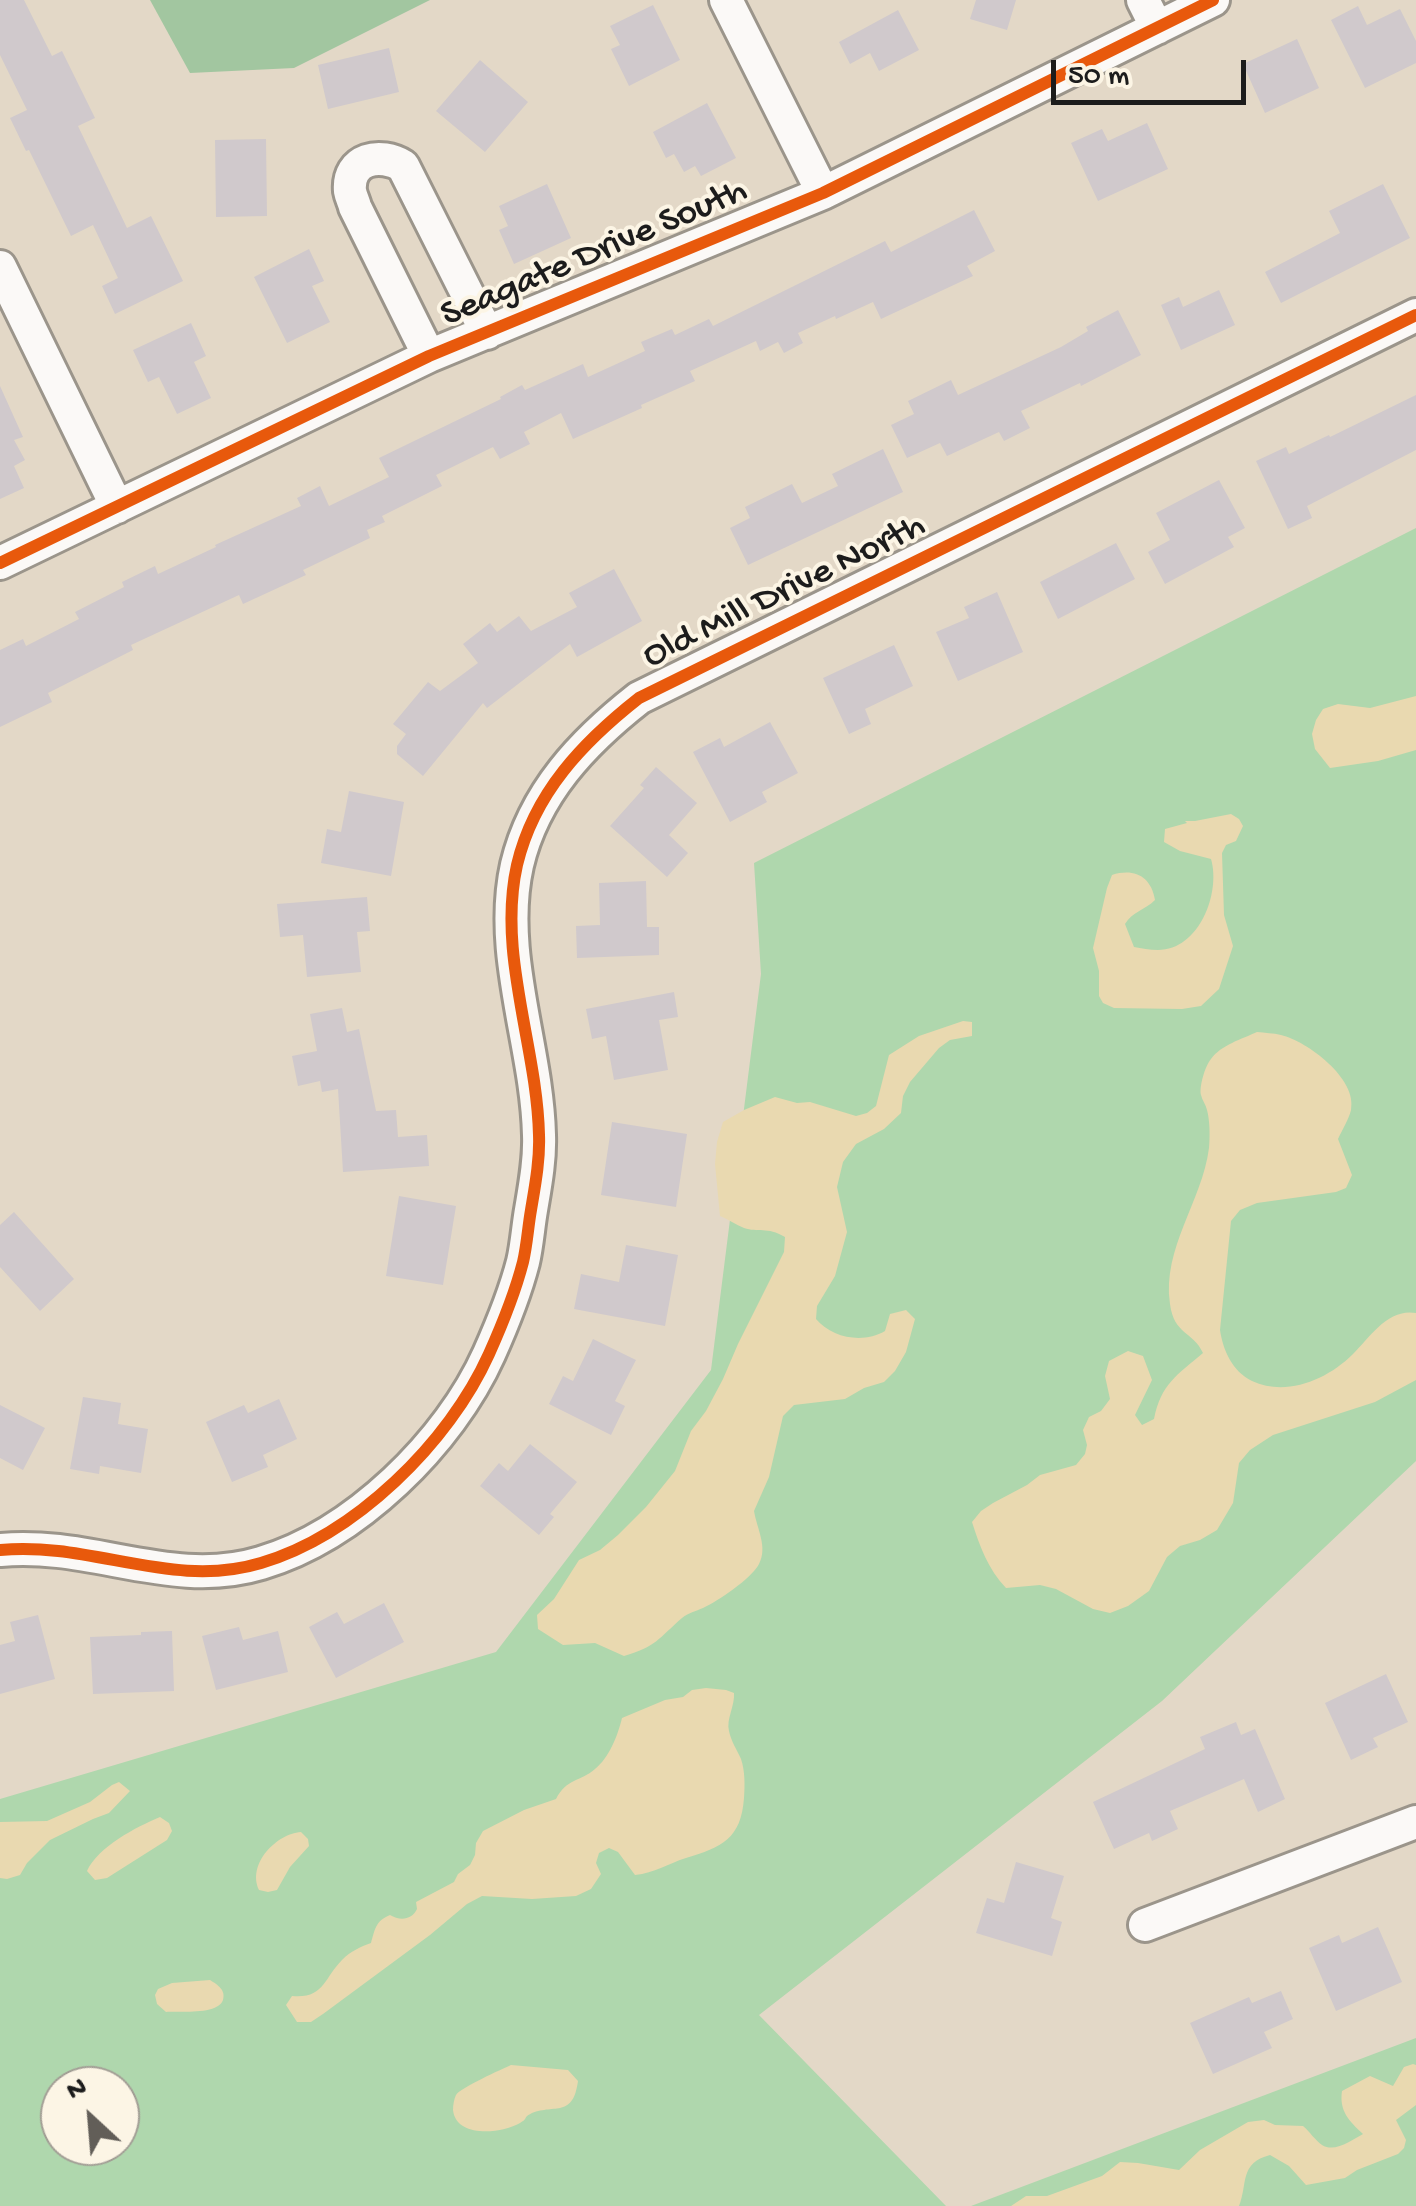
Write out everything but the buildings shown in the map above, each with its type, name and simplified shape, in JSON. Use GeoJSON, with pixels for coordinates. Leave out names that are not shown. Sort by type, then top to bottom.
{"type":"FeatureCollection","features":[{"type":"Feature","properties":{"kind":"street"},"geometry":{"type":"LineString","coordinates":[[726,0],[824,193]]}},
{"type":"Feature","properties":{"kind":"street","name":"Seagate Drive South"},"geometry":{"type":"LineString","coordinates":[[0,563],[429,356],[824,193],[1150,14],[1213,0]]}},
{"type":"Feature","properties":{"kind":"street"},"geometry":{"type":"LineString","coordinates":[[429,356],[355,207],[350,191],[352,179],[356,168],[366,161],[391,159],[403,166],[487,333]]}},
{"type":"Feature","properties":{"kind":"street"},"geometry":{"type":"LineString","coordinates":[[0,267],[117,506]]}},
{"type":"Feature","properties":{"kind":"street","name":"Old Mill Drive North"},"geometry":{"type":"LineString","coordinates":[[0,1550],[70,1552],[200,1573],[258,1564],[318,1538],[385,1491],[425,1451],[458,1406],[488,1358],[505,1317],[523,1262],[535,1188],[539,1138],[536,1090],[513,938],[517,865],[538,810],[555,781],[594,734],[639,698],[1416,315]]}},
{"type":"Feature","properties":{"kind":"street"},"geometry":{"type":"LineString","coordinates":[[1145,1925],[1416,1822]]}},
{"type":"Feature","properties":{"kind":"green space"},"geometry":{"type":"Polygon","coordinates":[[[150,0],[430,0],[294,68],[190,73],[150,0]]]}},
{"type":"Feature","properties":{"kind":"green space"},"geometry":{"type":"Polygon","coordinates":[[[1416,528],[1416,1461],[1162,1701],[759,2015],[946,2206],[0,2206],[0,1799],[496,1652],[711,1370],[761,974],[754,863],[1416,528]]]}},
{"type":"Feature","properties":{"kind":"green space"},"geometry":{"type":"Polygon","coordinates":[[[1416,2038],[1416,2206],[971,2206],[1416,2038]]]}},
{"type":"Feature","properties":{"kind":"sand"},"geometry":{"type":"Polygon","coordinates":[[[1416,696],[1416,750],[1330,768],[1315,749],[1312,734],[1323,709],[1338,704],[1370,708],[1416,696]]]}},
{"type":"Feature","properties":{"kind":"sand"},"geometry":{"type":"Polygon","coordinates":[[[1231,814],[1243,826],[1236,841],[1226,845],[1222,853],[1224,915],[1233,946],[1219,989],[1201,1006],[1182,1009],[1114,1008],[1103,1003],[1093,948],[1112,875],[1140,876],[1153,892],[1155,900],[1125,924],[1134,947],[1158,950],[1185,941],[1204,917],[1209,903],[1213,888],[1211,859],[1180,851],[1164,842],[1165,829],[1185,821],[1231,814]]]}},
{"type":"Feature","properties":{"kind":"sand"},"geometry":{"type":"Polygon","coordinates":[[[963,1021],[972,1022],[972,1036],[950,1040],[939,1048],[910,1082],[901,1113],[884,1129],[856,1144],[843,1162],[837,1187],[847,1232],[835,1276],[817,1306],[816,1319],[830,1331],[858,1338],[885,1331],[890,1314],[906,1310],[915,1319],[906,1352],[895,1371],[884,1382],[845,1399],[794,1405],[783,1416],[769,1477],[754,1511],[761,1558],[755,1570],[734,1589],[684,1616],[650,1645],[624,1656],[595,1643],[563,1645],[538,1629],[537,1615],[554,1599],[579,1560],[618,1535],[675,1471],[691,1431],[723,1379],[784,1252],[785,1237],[744,1228],[720,1216],[715,1164],[723,1122],[775,1097],[810,1102],[856,1116],[867,1113],[876,1106],[889,1055],[919,1036],[963,1021]]]}},
{"type":"Feature","properties":{"kind":"sand"},"geometry":{"type":"Polygon","coordinates":[[[1257,1032],[1281,1035],[1304,1045],[1328,1063],[1347,1086],[1351,1110],[1338,1139],[1352,1175],[1346,1188],[1336,1192],[1257,1203],[1240,1210],[1231,1221],[1220,1330],[1226,1352],[1239,1372],[1252,1381],[1292,1386],[1319,1378],[1343,1363],[1388,1319],[1416,1313],[1416,1380],[1375,1402],[1273,1435],[1250,1450],[1239,1463],[1233,1503],[1217,1530],[1180,1546],[1167,1557],[1149,1591],[1128,1606],[1110,1613],[1040,1585],[1006,1588],[985,1557],[972,1522],[981,1511],[1040,1475],[1076,1465],[1085,1454],[1083,1430],[1089,1417],[1101,1411],[1110,1399],[1105,1376],[1109,1361],[1128,1351],[1143,1356],[1152,1380],[1135,1415],[1142,1425],[1154,1419],[1171,1381],[1203,1353],[1175,1322],[1169,1283],[1177,1244],[1209,1148],[1209,1119],[1201,1095],[1202,1082],[1215,1054],[1257,1032]]]}},
{"type":"Feature","properties":{"kind":"sand"},"geometry":{"type":"Polygon","coordinates":[[[706,1688],[734,1693],[728,1726],[742,1764],[744,1793],[739,1823],[727,1839],[710,1850],[635,1875],[618,1852],[609,1848],[599,1853],[596,1863],[601,1874],[591,1889],[576,1896],[482,1896],[323,2014],[311,2022],[297,2022],[286,2005],[292,1996],[317,1991],[345,1957],[371,1943],[376,1926],[385,1917],[409,1917],[417,1909],[416,1902],[454,1882],[470,1865],[483,1831],[556,1799],[569,1784],[595,1769],[612,1746],[622,1718],[706,1688]]]}},
{"type":"Feature","properties":{"kind":"sand"},"geometry":{"type":"Polygon","coordinates":[[[119,1782],[130,1791],[109,1813],[50,1840],[20,1875],[0,1878],[0,1822],[47,1821],[90,1802],[119,1782]]]}},
{"type":"Feature","properties":{"kind":"sand"},"geometry":{"type":"Polygon","coordinates":[[[160,1817],[172,1831],[167,1840],[107,1878],[95,1880],[87,1871],[109,1846],[160,1817]]]}},
{"type":"Feature","properties":{"kind":"sand"},"geometry":{"type":"Polygon","coordinates":[[[301,1832],[309,1846],[290,1867],[277,1890],[259,1890],[257,1870],[266,1852],[282,1838],[301,1832]]]}},
{"type":"Feature","properties":{"kind":"sand"},"geometry":{"type":"Polygon","coordinates":[[[210,1980],[223,1993],[220,2005],[214,2008],[166,2012],[157,2004],[158,1989],[172,1983],[210,1980]]]}},
{"type":"Feature","properties":{"kind":"sand"},"geometry":{"type":"Polygon","coordinates":[[[1413,2064],[1416,2105],[1396,2120],[1406,2140],[1404,2148],[1345,2178],[1306,2185],[1289,2166],[1270,2155],[1249,2169],[1239,2206],[1011,2206],[1026,2196],[1047,2196],[1102,2176],[1120,2162],[1179,2170],[1200,2150],[1248,2122],[1264,2120],[1275,2125],[1303,2126],[1322,2145],[1343,2145],[1363,2134],[1346,2115],[1342,2091],[1370,2076],[1393,2086],[1404,2067],[1413,2064]]]}},
{"type":"Feature","properties":{"kind":"sand"},"geometry":{"type":"Polygon","coordinates":[[[511,2065],[568,2070],[578,2081],[576,2093],[562,2108],[532,2113],[502,2130],[481,2131],[462,2125],[453,2110],[456,2095],[511,2065]]]}},
{"type":"Feature","properties":{"kind":"cycle path"},"geometry":{"type":"LineString","coordinates":[[0,563],[429,356],[823,193],[1213,0]]}},
{"type":"Feature","properties":{"kind":"cycle path"},"geometry":{"type":"LineString","coordinates":[[0,1550],[67,1552],[195,1571],[261,1563],[296,1550],[364,1508],[424,1452],[450,1420],[489,1354],[512,1297],[524,1256],[537,1173],[537,1101],[512,932],[517,865],[548,792],[580,751],[618,715],[639,698],[1416,315]]}}]}
